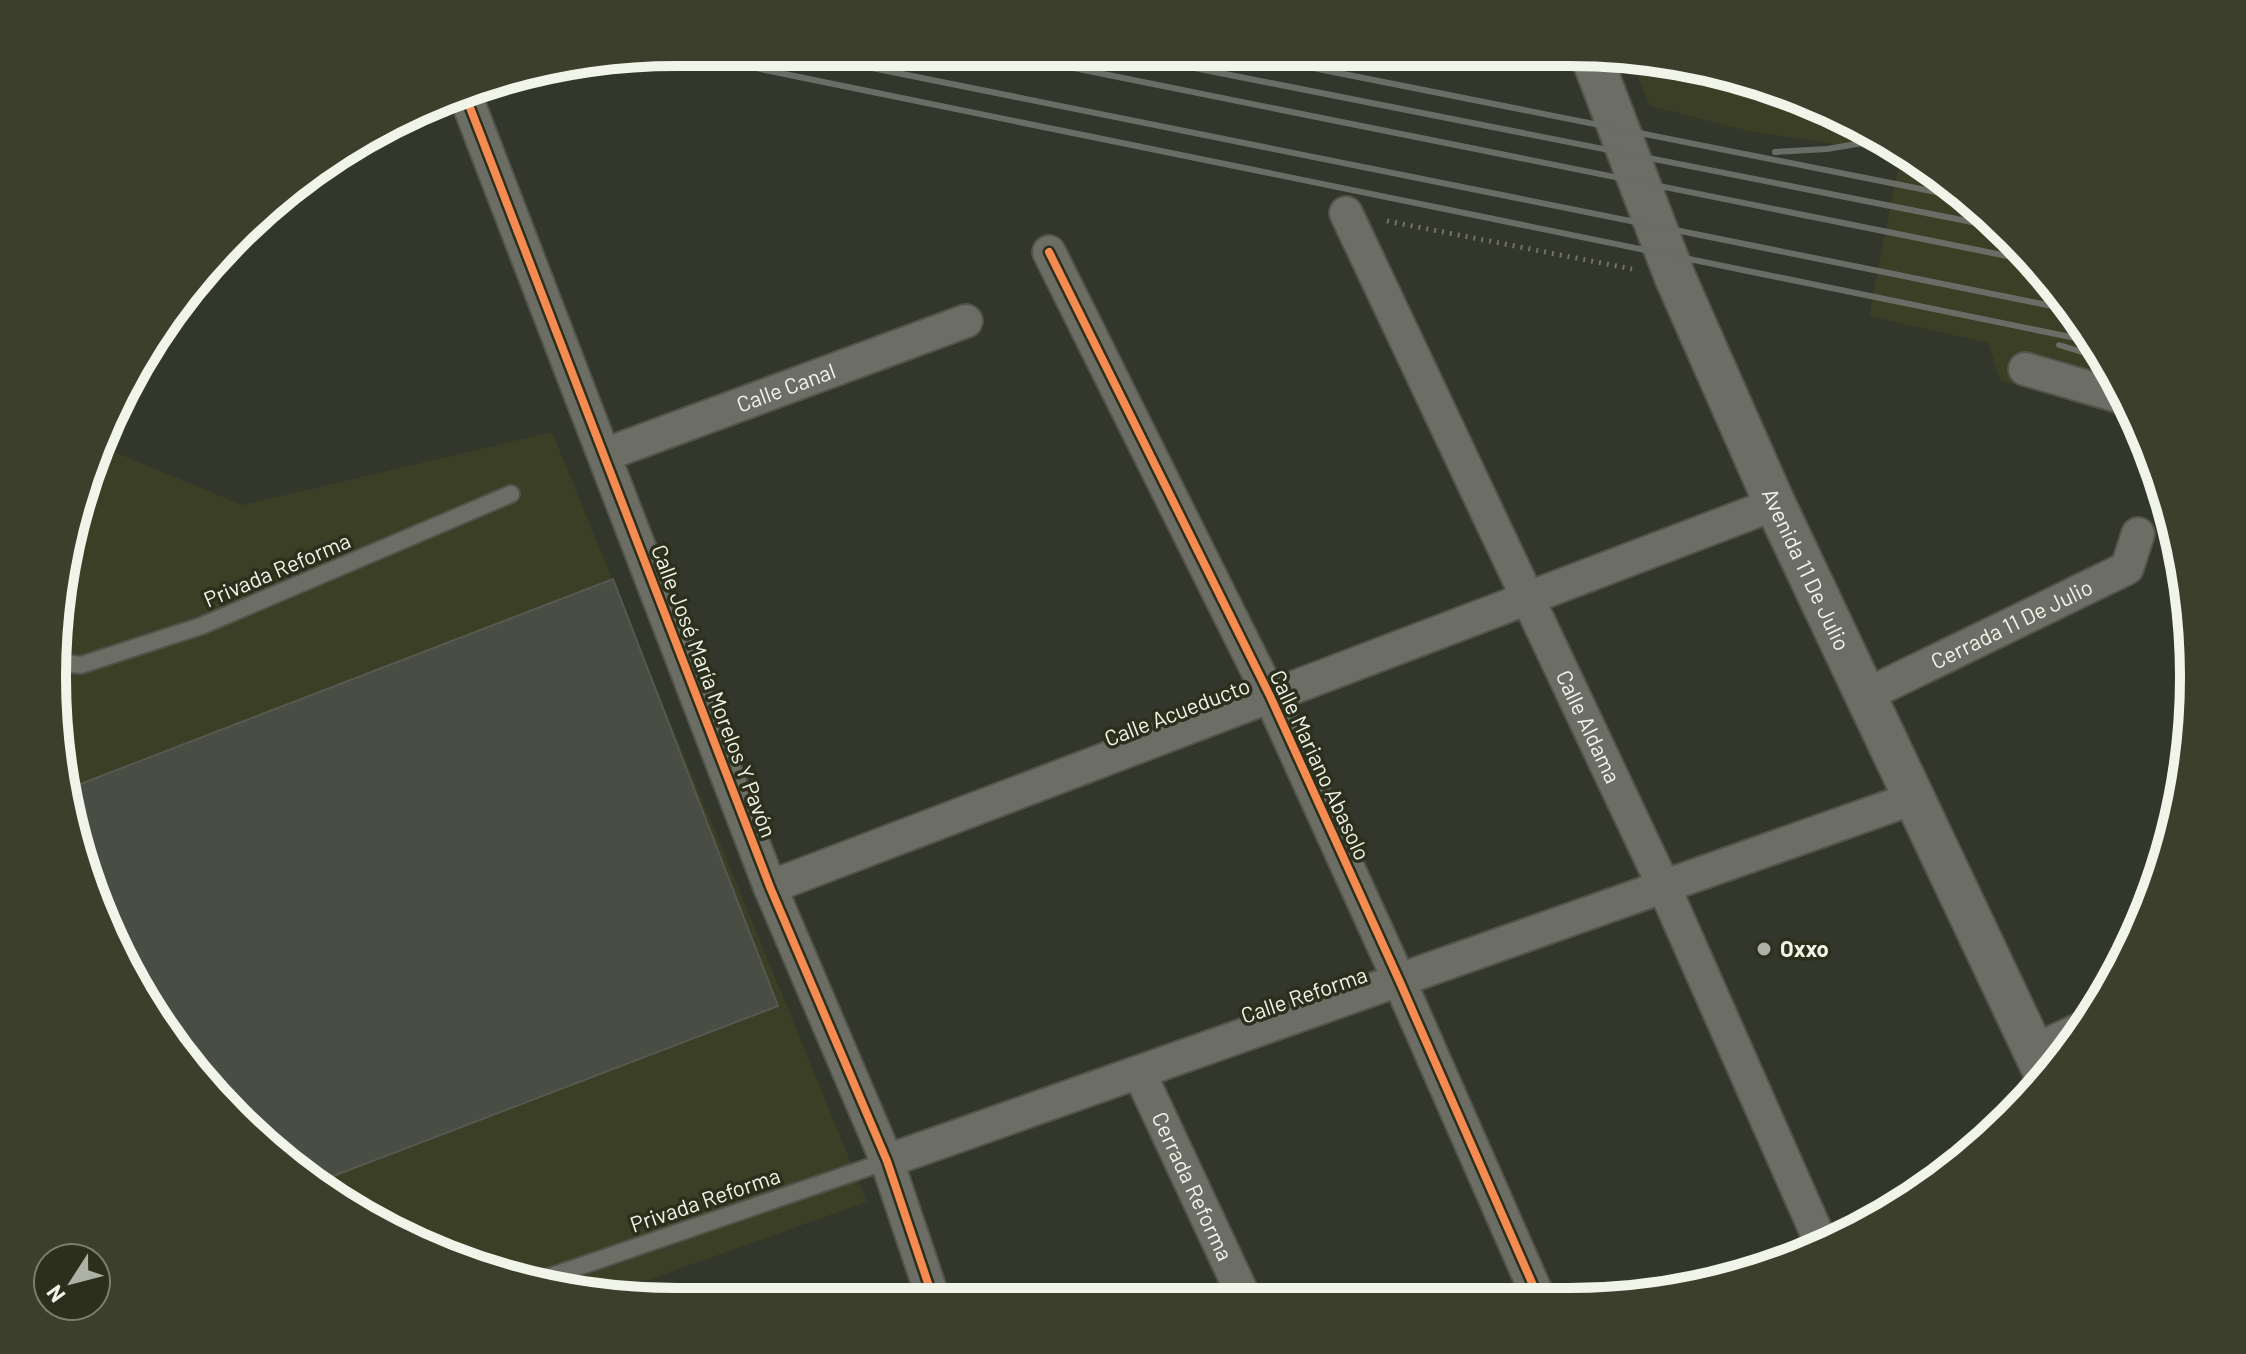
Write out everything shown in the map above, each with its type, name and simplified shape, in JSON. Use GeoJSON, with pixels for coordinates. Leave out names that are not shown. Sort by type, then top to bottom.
{"type":"FeatureCollection","features":[{"type":"Feature","properties":{"kind":"street","name":"Avenida 11 De Julio"},"geometry":{"type":"LineString","coordinates":[[1595,67],[1675,277],[1775,504],[2040,1064]]}},
{"type":"Feature","properties":{"kind":"street","name":"Calle José María Morelos Y Pavón"},"geometry":{"type":"LineString","coordinates":[[468,103],[770,887],[887,1161],[930,1288]]}},
{"type":"Feature","properties":{"kind":"street","name":"Calle Aldama"},"geometry":{"type":"LineString","coordinates":[[1346,213],[1664,887],[1817,1235]]}},
{"type":"Feature","properties":{"kind":"street","name":"Calle Mariano Abasolo"},"geometry":{"type":"LineString","coordinates":[[1049,252],[1270,696],[1534,1288]]}},
{"type":"Feature","properties":{"kind":"street","name":"Calle Canal"},"geometry":{"type":"LineString","coordinates":[[604,455],[966,321]]}},
{"type":"Feature","properties":{"kind":"street"},"geometry":{"type":"LineString","coordinates":[[2025,369],[2110,394]]}},
{"type":"Feature","properties":{"kind":"street","name":"Calle Acueducto"},"geometry":{"type":"LineString","coordinates":[[770,887],[1775,504]]}},
{"type":"Feature","properties":{"kind":"street","name":"Cerrada 11 De Julio"},"geometry":{"type":"LineString","coordinates":[[1866,695],[2127,568],[2138,534]]}},
{"type":"Feature","properties":{"kind":"street","name":"Calle Reforma"},"geometry":{"type":"LineString","coordinates":[[887,1161],[1914,798]]}},
{"type":"Feature","properties":{"kind":"street","name":"Cerrada Reforma"},"geometry":{"type":"LineString","coordinates":[[1139,1072],[1240,1288]]}},
{"type":"Feature","properties":{"kind":"lane","name":"Privada Reforma"},"geometry":{"type":"LineString","coordinates":[[66,663],[81,665],[201,626],[511,494]]}},
{"type":"Feature","properties":{"kind":"lane","name":"Privada Reforma"},"geometry":{"type":"LineString","coordinates":[[554,1275],[887,1161]]}},
{"type":"Feature","properties":{"kind":"path"},"geometry":{"type":"LineString","coordinates":[[1346,213],[1675,277]]}},
{"type":"Feature","properties":{"kind":"shaded area"},"geometry":{"type":"Polygon","coordinates":[[[1635,70],[1688,78],[1765,98],[1839,129],[1879,151],[1749,131],[1650,106],[1635,70]]]}},
{"type":"Feature","properties":{"kind":"shaded area"},"geometry":{"type":"Polygon","coordinates":[[[1899,163],[1972,218],[2028,274],[2077,338],[2121,417],[2000,380],[1988,343],[1869,316],[1899,163]]]}},
{"type":"Feature","properties":{"kind":"shaded area"},"geometry":{"type":"Polygon","coordinates":[[[552,432],[867,1202],[630,1286],[558,1276],[481,1256],[407,1225],[371,1206],[305,1162],[245,1109],[218,1080],[192,1049],[148,982],[129,947],[98,873],[71,757],[67,717],[67,637],[71,597],[87,519],[110,450],[242,505],[552,432]]]}},
{"type":"Feature","properties":{"kind":"building"},"geometry":{"type":"Polygon","coordinates":[[[613,579],[778,1006],[328,1178],[245,1109],[192,1049],[169,1016],[129,947],[113,911],[98,873],[76,786],[613,579]]]}},
{"type":"Feature","properties":{"kind":"railway"},"geometry":{"type":"LineString","coordinates":[[745,66],[2077,338]]}},
{"type":"Feature","properties":{"kind":"railway"},"geometry":{"type":"LineString","coordinates":[[862,66],[2055,307]]}},
{"type":"Feature","properties":{"kind":"railway"},"geometry":{"type":"LineString","coordinates":[[1064,66],[2012,257]]}},
{"type":"Feature","properties":{"kind":"railway"},"geometry":{"type":"LineString","coordinates":[[1185,66],[1978,223]]}},
{"type":"Feature","properties":{"kind":"railway"},"geometry":{"type":"LineString","coordinates":[[1303,66],[1943,193]]}},
{"type":"Feature","properties":{"kind":"railway"},"geometry":{"type":"LineString","coordinates":[[1775,152],[1827,149],[1865,143]]}},
{"type":"Feature","properties":{"kind":"railway"},"geometry":{"type":"LineString","coordinates":[[2059,345],[2086,353]]}},
{"type":"Feature","properties":{"kind":"cycle path"},"geometry":{"type":"LineString","coordinates":[[468,103],[770,887],[887,1161],[930,1288]]}},
{"type":"Feature","properties":{"kind":"cycle path"},"geometry":{"type":"LineString","coordinates":[[1049,252],[1270,696],[1534,1288]]}},
{"type":"Feature","properties":{"kind":"place","name":"Oxxo"},"geometry":{"type":"Point","coordinates":[1764,949]}}]}
